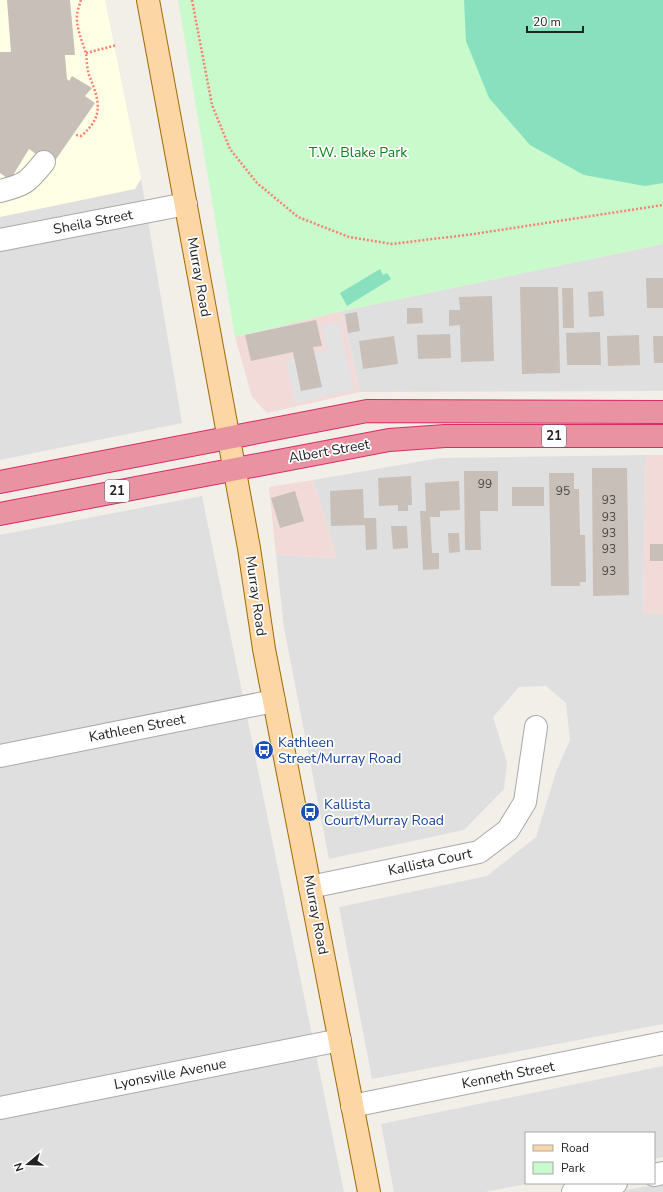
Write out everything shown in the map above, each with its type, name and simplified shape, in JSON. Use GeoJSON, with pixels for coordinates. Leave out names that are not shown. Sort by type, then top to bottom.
{"type":"FeatureCollection","features":[{"type":"Feature","properties":{"kind":"highway","name":"21"},"geometry":{"type":"LineString","coordinates":[[0,482],[228,436],[367,410],[663,412]]}},
{"type":"Feature","properties":{"kind":"highway"},"geometry":{"type":"LineString","coordinates":[[445,436],[447,410]]}},
{"type":"Feature","properties":{"kind":"highway","name":"Albert Street"},"geometry":{"type":"LineString","coordinates":[[0,514],[234,468],[389,440],[445,436],[663,436]]}},
{"type":"Feature","properties":{"kind":"main road","name":"Murray Road"},"geometry":{"type":"LineString","coordinates":[[148,0],[249,548],[264,649],[369,1192]]}},
{"type":"Feature","properties":{"kind":"street"},"geometry":{"type":"LineString","coordinates":[[0,190],[19,186],[30,179],[44,162]]}},
{"type":"Feature","properties":{"kind":"street","name":"Sheila Street"},"geometry":{"type":"LineString","coordinates":[[0,240],[186,204]]}},
{"type":"Feature","properties":{"kind":"street","name":"Kathleen Street"},"geometry":{"type":"LineString","coordinates":[[0,756],[274,701]]}},
{"type":"Feature","properties":{"kind":"street","name":"Kallista Court"},"geometry":{"type":"LineString","coordinates":[[310,887],[479,852],[508,830],[525,802],[536,727]]}},
{"type":"Feature","properties":{"kind":"street","name":"Lyonsville Avenue"},"geometry":{"type":"LineString","coordinates":[[0,1108],[340,1040]]}},
{"type":"Feature","properties":{"kind":"street","name":"Kenneth Street"},"geometry":{"type":"LineString","coordinates":[[352,1106],[663,1043]]}},
{"type":"Feature","properties":{"kind":"street"},"geometry":{"type":"LineString","coordinates":[[573,1192],[611,1184]]}},
{"type":"Feature","properties":{"kind":"path"},"geometry":{"type":"LineString","coordinates":[[76,135],[81,136],[88,130],[98,113],[98,100],[95,86],[89,74],[86,53],[76,19],[81,0]]}},
{"type":"Feature","properties":{"kind":"path"},"geometry":{"type":"LineString","coordinates":[[192,0],[212,105],[230,149],[256,183],[298,217],[349,237],[392,244],[474,234],[663,205]]}},
{"type":"Feature","properties":{"kind":"path"},"geometry":{"type":"LineString","coordinates":[[86,53],[117,45]]}},
{"type":"Feature","properties":{"kind":"shaded area"},"geometry":{"type":"Polygon","coordinates":[[[0,0],[105,0],[141,179],[135,189],[0,217],[0,0]]]}},
{"type":"Feature","properties":{"kind":"shaded area"},"geometry":{"type":"Polygon","coordinates":[[[141,179],[182,423],[0,460],[0,210],[141,179]]]}},
{"type":"Feature","properties":{"kind":"shaded area"},"geometry":{"type":"Polygon","coordinates":[[[663,244],[663,391],[360,392],[342,311],[663,244]]]}},
{"type":"Feature","properties":{"kind":"shaded area"},"geometry":{"type":"Polygon","coordinates":[[[342,311],[360,392],[267,413],[252,397],[235,337],[342,311]]]}},
{"type":"Feature","properties":{"kind":"shaded area"},"geometry":{"type":"Polygon","coordinates":[[[339,322],[354,390],[295,403],[286,360],[327,351],[321,326],[339,322]]]}},
{"type":"Feature","properties":{"kind":"shaded area"},"geometry":{"type":"Polygon","coordinates":[[[646,455],[643,613],[663,614],[663,1024],[372,1079],[339,907],[487,876],[536,837],[556,772],[570,740],[566,703],[546,686],[519,687],[493,717],[507,762],[504,789],[464,830],[329,859],[284,628],[276,555],[337,558],[313,480],[440,458],[646,455]]]}},
{"type":"Feature","properties":{"kind":"shaded area"},"geometry":{"type":"Polygon","coordinates":[[[646,455],[663,455],[663,614],[643,614],[646,455]]]}},
{"type":"Feature","properties":{"kind":"shaded area"},"geometry":{"type":"Polygon","coordinates":[[[313,480],[337,558],[276,555],[269,487],[313,480]]]}},
{"type":"Feature","properties":{"kind":"shaded area"},"geometry":{"type":"Polygon","coordinates":[[[202,496],[344,1192],[0,1192],[0,535],[202,496]]]}},
{"type":"Feature","properties":{"kind":"shaded area"},"geometry":{"type":"Polygon","coordinates":[[[663,1066],[663,1157],[655,1159],[655,1132],[525,1132],[526,1184],[485,1192],[394,1192],[381,1124],[663,1066]]]}},
{"type":"Feature","properties":{"kind":"shaded area"},"geometry":{"type":"Polygon","coordinates":[[[663,1183],[663,1192],[617,1192],[663,1183]]]}},
{"type":"Feature","properties":{"kind":"green space","name":"T.W. Blake Park"},"geometry":{"type":"Polygon","coordinates":[[[178,0],[663,0],[663,244],[342,311],[235,337],[178,0]]]}},
{"type":"Feature","properties":{"kind":"green space"},"geometry":{"type":"Polygon","coordinates":[[[464,0],[663,0],[663,183],[645,186],[584,175],[530,145],[489,98],[466,41],[464,0]]]}},
{"type":"Feature","properties":{"kind":"green space"},"geometry":{"type":"Polygon","coordinates":[[[380,269],[383,275],[387,273],[391,279],[347,306],[340,293],[380,269]]]}},
{"type":"Feature","properties":{"kind":"building"},"geometry":{"type":"Polygon","coordinates":[[[7,0],[70,0],[75,55],[65,55],[67,79],[69,81],[72,76],[92,88],[85,96],[95,103],[52,165],[29,149],[10,180],[0,173],[0,52],[11,52],[7,0]]]}},
{"type":"Feature","properties":{"kind":"building"},"geometry":{"type":"Polygon","coordinates":[[[646,278],[663,278],[663,308],[647,308],[646,278]]]}},
{"type":"Feature","properties":{"kind":"building"},"geometry":{"type":"Polygon","coordinates":[[[520,287],[558,287],[560,373],[522,374],[520,287]]]}},
{"type":"Feature","properties":{"kind":"building"},"geometry":{"type":"Polygon","coordinates":[[[562,288],[573,288],[574,328],[563,328],[562,288]]]}},
{"type":"Feature","properties":{"kind":"building"},"geometry":{"type":"Polygon","coordinates":[[[603,291],[604,316],[589,317],[588,292],[603,291]]]}},
{"type":"Feature","properties":{"kind":"building"},"geometry":{"type":"Polygon","coordinates":[[[492,296],[494,361],[461,362],[460,325],[449,326],[449,310],[460,310],[459,297],[492,296]]]}},
{"type":"Feature","properties":{"kind":"building"},"geometry":{"type":"Polygon","coordinates":[[[407,308],[422,308],[423,323],[407,324],[407,308]]]}},
{"type":"Feature","properties":{"kind":"building"},"geometry":{"type":"Polygon","coordinates":[[[357,312],[360,331],[348,333],[345,314],[357,312]]]}},
{"type":"Feature","properties":{"kind":"building"},"geometry":{"type":"Polygon","coordinates":[[[316,320],[322,346],[313,347],[322,387],[301,391],[293,352],[251,361],[245,335],[316,320]]]}},
{"type":"Feature","properties":{"kind":"building"},"geometry":{"type":"Polygon","coordinates":[[[600,332],[601,365],[567,365],[566,333],[600,332]]]}},
{"type":"Feature","properties":{"kind":"building"},"geometry":{"type":"Polygon","coordinates":[[[450,334],[451,358],[418,359],[417,335],[450,334]]]}},
{"type":"Feature","properties":{"kind":"building"},"geometry":{"type":"Polygon","coordinates":[[[639,335],[640,365],[608,366],[607,336],[639,335]]]}},
{"type":"Feature","properties":{"kind":"building"},"geometry":{"type":"Polygon","coordinates":[[[394,336],[398,364],[363,369],[359,341],[394,336]]]}},
{"type":"Feature","properties":{"kind":"building"},"geometry":{"type":"Polygon","coordinates":[[[653,336],[663,336],[663,363],[654,363],[653,336]]]}},
{"type":"Feature","properties":{"kind":"building"},"geometry":{"type":"Polygon","coordinates":[[[592,468],[627,468],[629,595],[593,596],[592,468]]]}},
{"type":"Feature","properties":{"kind":"building"},"geometry":{"type":"Polygon","coordinates":[[[464,471],[498,471],[498,511],[480,511],[481,550],[465,550],[464,471]]]}},
{"type":"Feature","properties":{"kind":"building"},"geometry":{"type":"Polygon","coordinates":[[[549,473],[574,473],[574,489],[579,489],[580,535],[585,535],[586,582],[580,582],[580,586],[551,586],[549,473]]]}},
{"type":"Feature","properties":{"kind":"building"},"geometry":{"type":"Polygon","coordinates":[[[411,476],[412,505],[408,505],[408,511],[398,511],[398,505],[379,506],[378,478],[411,476]]]}},
{"type":"Feature","properties":{"kind":"building"},"geometry":{"type":"Polygon","coordinates":[[[459,481],[460,510],[440,511],[440,517],[430,517],[432,553],[439,553],[439,569],[423,570],[420,511],[426,511],[425,483],[459,481]]]}},
{"type":"Feature","properties":{"kind":"building"},"geometry":{"type":"Polygon","coordinates":[[[512,487],[544,487],[544,506],[512,506],[512,487]]]}},
{"type":"Feature","properties":{"kind":"building"},"geometry":{"type":"Polygon","coordinates":[[[363,489],[364,518],[376,518],[377,549],[366,550],[365,525],[331,526],[330,491],[363,489]]]}},
{"type":"Feature","properties":{"kind":"building"},"geometry":{"type":"Polygon","coordinates":[[[295,491],[304,521],[280,528],[271,498],[295,491]]]}},
{"type":"Feature","properties":{"kind":"building"},"geometry":{"type":"Polygon","coordinates":[[[391,526],[407,526],[408,548],[393,549],[391,526]]]}},
{"type":"Feature","properties":{"kind":"building"},"geometry":{"type":"Polygon","coordinates":[[[448,533],[459,533],[460,552],[449,553],[448,533]]]}},
{"type":"Feature","properties":{"kind":"building"},"geometry":{"type":"Polygon","coordinates":[[[650,544],[663,544],[663,561],[650,561],[650,544]]]}},
{"type":"Feature","properties":{"kind":"place","name":"Kathleen Street/Murray Road"},"geometry":{"type":"Point","coordinates":[264,750]}},
{"type":"Feature","properties":{"kind":"place","name":"Kallista Court/Murray Road"},"geometry":{"type":"Point","coordinates":[310,812]}}]}
